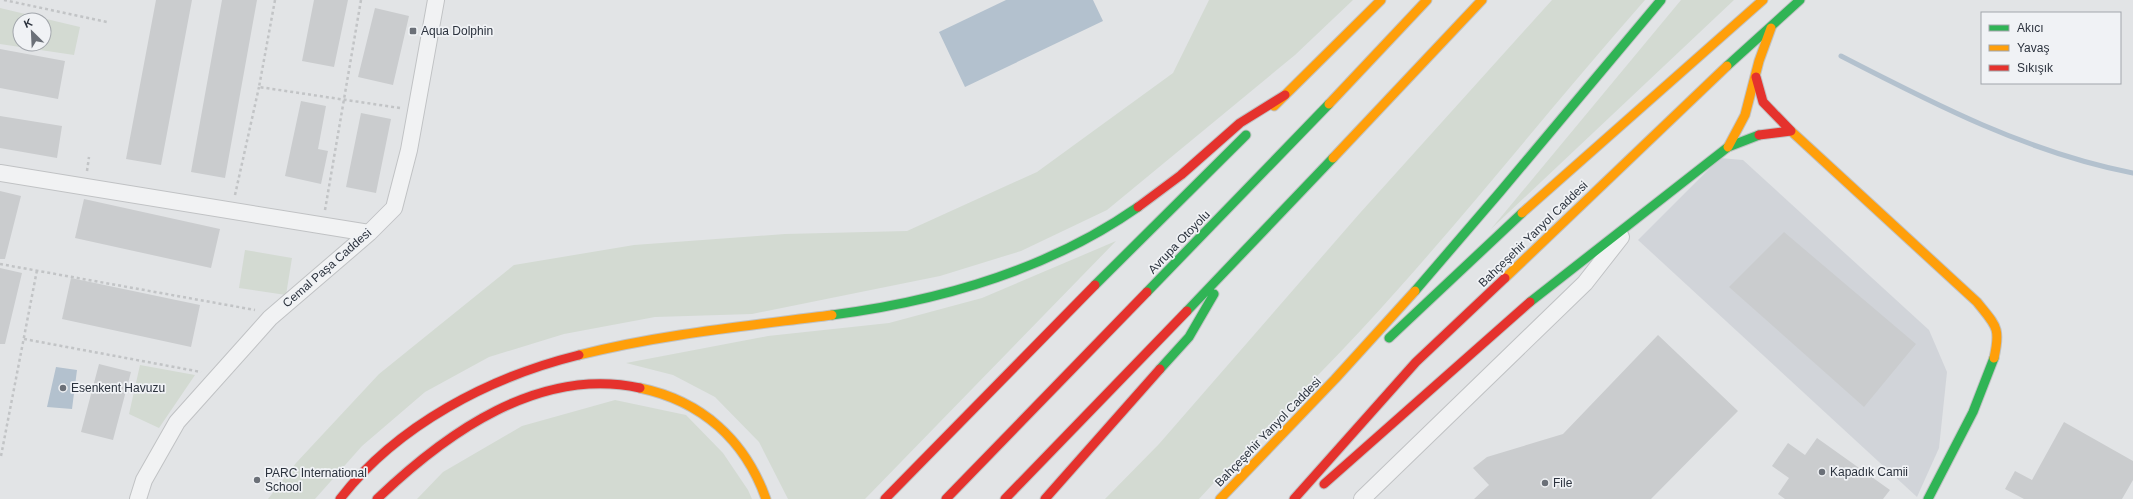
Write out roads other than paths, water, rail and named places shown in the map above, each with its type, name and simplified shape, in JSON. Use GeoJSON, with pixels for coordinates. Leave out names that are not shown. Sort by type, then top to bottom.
{"type":"FeatureCollection","features":[{"type":"Feature","properties":{"kind":"main road"},"geometry":{"type":"LineString","coordinates":[[885,499],[1056,324],[1381,0]]}},
{"type":"Feature","properties":{"kind":"main road","name":"Avrupa Otoyolu"},"geometry":{"type":"LineString","coordinates":[[946,499],[1316,118],[1427,0]]}},
{"type":"Feature","properties":{"kind":"main road"},"geometry":{"type":"LineString","coordinates":[[1005,499],[1224,273],[1482,0]]}},
{"type":"Feature","properties":{"kind":"main road","name":"Bahçeşehir Yanyol Caddesi"},"geometry":{"type":"LineString","coordinates":[[1220,499],[1292,427],[1484,213],[1661,0]]}},
{"type":"Feature","properties":{"kind":"main road"},"geometry":{"type":"LineString","coordinates":[[1380,346],[1539,197],[1763,0]]}},
{"type":"Feature","properties":{"kind":"main road","name":"Bahçeşehir Yanyol Caddesi"},"geometry":{"type":"LineString","coordinates":[[1294,499],[1416,362],[1772,24],[1800,0]]}},
{"type":"Feature","properties":{"kind":"main road"},"geometry":{"type":"LineString","coordinates":[[1728,146],[1745,115],[1756,77],[1759,60],[1772,24]]}},
{"type":"Feature","properties":{"kind":"main road"},"geometry":{"type":"LineString","coordinates":[[1756,77],[1763,102],[1791,131],[1977,302],[1996,327],[1997,348],[1978,404],[1928,499]]}},
{"type":"Feature","properties":{"kind":"main road"},"geometry":{"type":"LineString","coordinates":[[340,499],[367,468],[395,443],[433,414],[476,390],[546,361],[594,348],[661,337],[856,313],[906,304],[963,290],[1052,258],[1094,236],[1138,208],[1174,181],[1240,124],[1285,95]]}},
{"type":"Feature","properties":{"kind":"main road"},"geometry":{"type":"LineString","coordinates":[[1318,489],[1542,291],[1728,146],[1759,135],[1791,131]]}},
{"type":"Feature","properties":{"kind":"main road"},"geometry":{"type":"LineString","coordinates":[[1045,499],[1189,337],[1208,307],[1224,273]]}},
{"type":"Feature","properties":{"kind":"main road"},"geometry":{"type":"LineString","coordinates":[[1292,427],[1363,362]]}},
{"type":"Feature","properties":{"kind":"main road"},"geometry":{"type":"LineString","coordinates":[[377,499],[434,448],[461,430],[494,412],[521,400],[551,390],[581,383],[618,382],[656,388],[688,402],[708,417],[728,433],[744,454],[766,499]]}},
{"type":"Feature","properties":{"kind":"street","name":"Cemal Paşa Caddesi"},"geometry":{"type":"LineString","coordinates":[[138,499],[144,480],[177,422],[275,313],[369,233],[394,208],[409,150],[436,0]]}},
{"type":"Feature","properties":{"kind":"street"},"geometry":{"type":"LineString","coordinates":[[0,173],[369,233]]}},
{"type":"Feature","properties":{"kind":"street"},"geometry":{"type":"LineString","coordinates":[[1362,499],[1585,282],[1636,218]]}},
{"type":"Feature","properties":{"kind":"water"},"geometry":{"type":"Polygon","coordinates":[[[1006,0],[1093,0],[1103,21],[965,87],[939,32],[1006,0]]]}},
{"type":"Feature","properties":{"kind":"water","name":"Esenkent Havuzu"},"geometry":{"type":"Polygon","coordinates":[[[56,367],[77,370],[72,409],[47,407],[56,367]]]}},
{"type":"Feature","properties":{"kind":"waterway"},"geometry":{"type":"LineString","coordinates":[[1841,56],[1947,109],[2019,140],[2094,164],[2133,173]]}},
{"type":"Feature","properties":{"kind":"place","name":"Aqua Dolphin"},"geometry":{"type":"Point","coordinates":[413,31]}},
{"type":"Feature","properties":{"kind":"place","name":"Esenkent Havuzu"},"geometry":{"type":"Point","coordinates":[63,388]}},
{"type":"Feature","properties":{"kind":"place","name":"Kapadık Camii"},"geometry":{"type":"Point","coordinates":[1822,472]}},
{"type":"Feature","properties":{"kind":"place","name":"PARC International School"},"geometry":{"type":"Point","coordinates":[257,480]}},
{"type":"Feature","properties":{"kind":"place","name":"File"},"geometry":{"type":"Point","coordinates":[1545,483]}}]}
